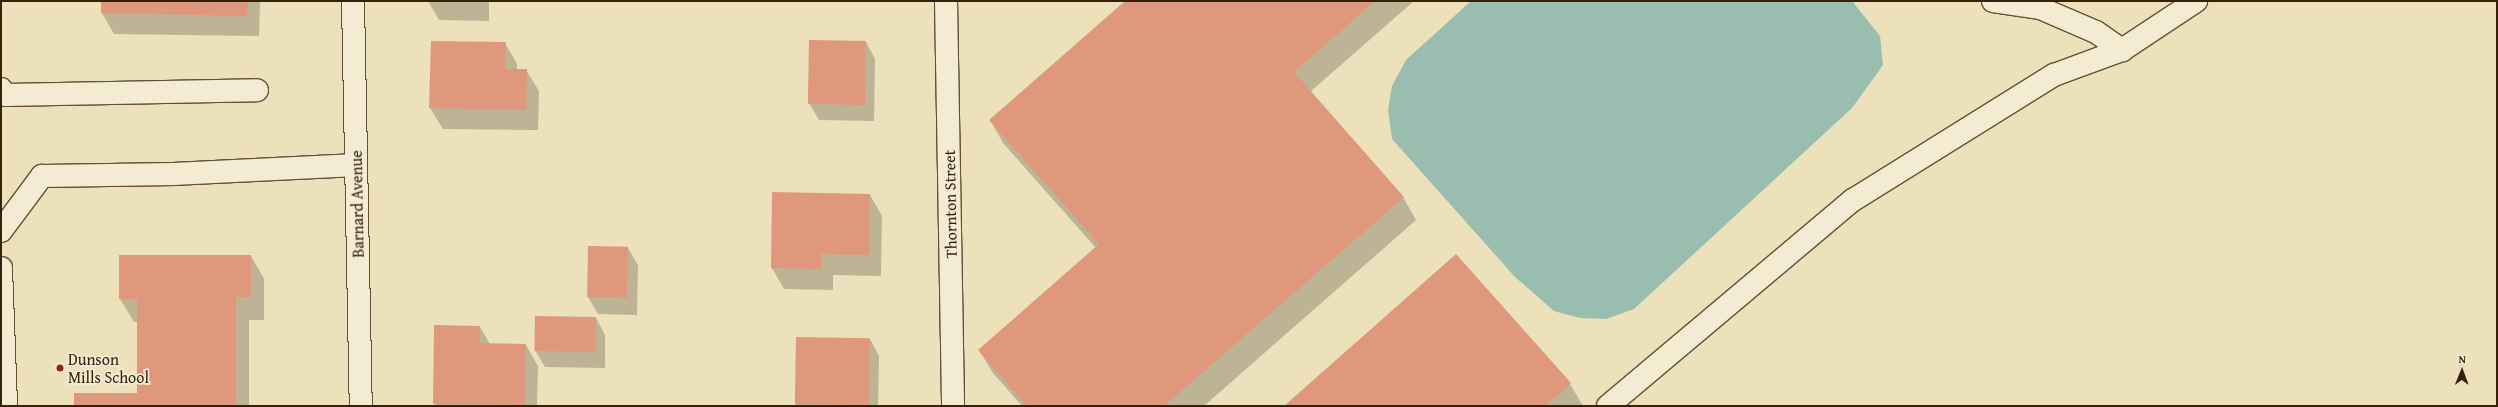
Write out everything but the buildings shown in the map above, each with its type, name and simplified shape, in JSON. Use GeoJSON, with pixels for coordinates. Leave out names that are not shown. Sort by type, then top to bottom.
{"type":"FeatureCollection","features":[{"type":"Feature","properties":{"kind":"street","name":"Barnard Avenue"},"geometry":{"type":"LineString","coordinates":[[353,1],[361,406]]}},
{"type":"Feature","properties":{"kind":"street","name":"Thornton Street"},"geometry":{"type":"LineString","coordinates":[[946,1],[953,406]]}},
{"type":"Feature","properties":{"kind":"street"},"geometry":{"type":"LineString","coordinates":[[1993,1],[2040,8],[2096,32],[2122,50]]}},
{"type":"Feature","properties":{"kind":"street"},"geometry":{"type":"LineString","coordinates":[[1608,406],[1853,200],[2054,75],[2122,50],[2196,1]]}},
{"type":"Feature","properties":{"kind":"street"},"geometry":{"type":"LineString","coordinates":[[1,90],[5,94],[257,90]]}},
{"type":"Feature","properties":{"kind":"street"},"geometry":{"type":"LineString","coordinates":[[1,230],[42,176],[174,174],[356,165]]}},
{"type":"Feature","properties":{"kind":"street"},"geometry":{"type":"LineString","coordinates":[[1,268],[6,406]]}},
{"type":"Feature","properties":{"kind":"shaded area"},"geometry":{"type":"Polygon","coordinates":[[[1471,1],[1852,1],[1880,36],[1883,65],[1852,108],[1634,309],[1606,319],[1580,318],[1554,311],[1515,277],[1392,139],[1388,110],[1392,86],[1406,60],[1471,1]]]}},
{"type":"Feature","properties":{"kind":"place","name":"Dunson Mills School"},"geometry":{"type":"Point","coordinates":[60,368]}}]}
